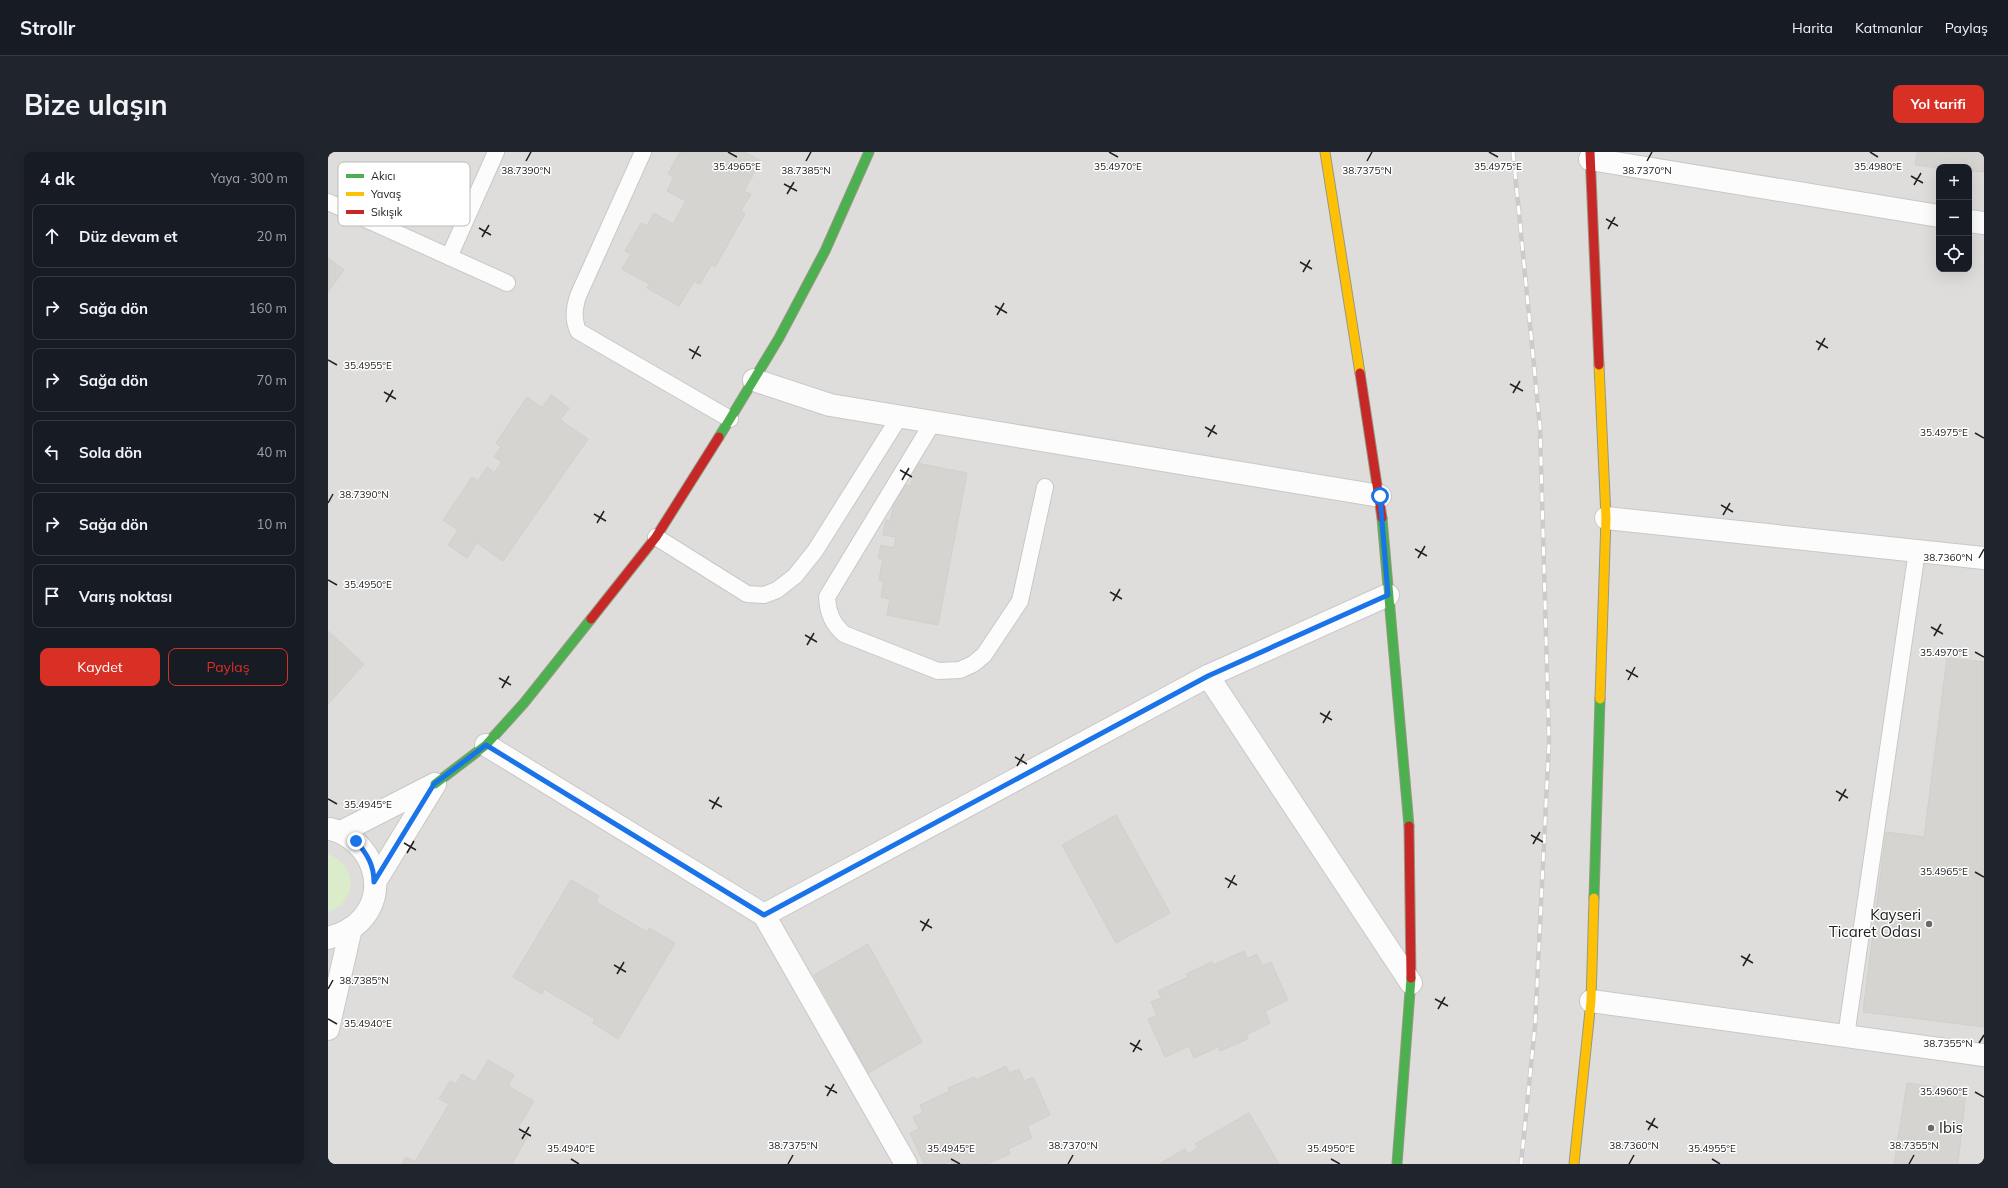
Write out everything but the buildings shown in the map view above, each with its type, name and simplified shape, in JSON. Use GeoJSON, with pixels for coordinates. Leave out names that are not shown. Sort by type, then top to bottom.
{"type":"FeatureCollection","features":[{"type":"Feature","properties":{"kind":"street"},"geometry":{"type":"LineString","coordinates":[[335,830],[434,784],[486,745],[524,703],[656,537],[754,380],[825,251],[869,152]]}},
{"type":"Feature","properties":{"kind":"street"},"geometry":{"type":"LineString","coordinates":[[1325,152],[1380,496],[1409,816],[1411,982],[1397,1164]]}},
{"type":"Feature","properties":{"kind":"street"},"geometry":{"type":"LineString","coordinates":[[1574,1164],[1591,1001],[1606,518],[1590,155],[1936,215]]}},
{"type":"Feature","properties":{"kind":"street"},"geometry":{"type":"LineString","coordinates":[[1972,221],[1984,223]]}},
{"type":"Feature","properties":{"kind":"street"},"geometry":{"type":"LineString","coordinates":[[754,380],[830,405],[1380,496]]}},
{"type":"Feature","properties":{"kind":"street"},"geometry":{"type":"LineString","coordinates":[[1606,518],[1984,558]]}},
{"type":"Feature","properties":{"kind":"street"},"geometry":{"type":"LineString","coordinates":[[764,915],[1208,676],[1388,595]]}},
{"type":"Feature","properties":{"kind":"street"},"geometry":{"type":"LineString","coordinates":[[1208,676],[1411,982]]}},
{"type":"Feature","properties":{"kind":"street"},"geometry":{"type":"LineString","coordinates":[[486,745],[764,915],[906,1164]]}},
{"type":"Feature","properties":{"kind":"street"},"geometry":{"type":"LineString","coordinates":[[374,882],[434,784]]}},
{"type":"Feature","properties":{"kind":"street"},"geometry":{"type":"LineString","coordinates":[[328,938],[344,933],[359,923],[370,908],[375,891],[374,873],[368,855],[356,841],[335,830]]}},
{"type":"Feature","properties":{"kind":"street"},"geometry":{"type":"LineString","coordinates":[[328,1029],[351,928]]}},
{"type":"Feature","properties":{"kind":"street"},"geometry":{"type":"LineString","coordinates":[[1591,1001],[1984,1056]]}},
{"type":"Feature","properties":{"kind":"lane"},"geometry":{"type":"LineString","coordinates":[[470,210],[496,152]]}},
{"type":"Feature","properties":{"kind":"lane"},"geometry":{"type":"LineString","coordinates":[[643,152],[578,296],[575,306],[575,324],[578,331],[730,419]]}},
{"type":"Feature","properties":{"kind":"lane"},"geometry":{"type":"LineString","coordinates":[[328,202],[338,207]]}},
{"type":"Feature","properties":{"kind":"lane"},"geometry":{"type":"LineString","coordinates":[[381,226],[507,283]]}},
{"type":"Feature","properties":{"kind":"lane"},"geometry":{"type":"LineString","coordinates":[[449,257],[463,226]]}},
{"type":"Feature","properties":{"kind":"lane"},"geometry":{"type":"LineString","coordinates":[[656,537],[747,594],[764,594],[777,590],[795,576],[815,551],[900,416]]}},
{"type":"Feature","properties":{"kind":"lane"},"geometry":{"type":"LineString","coordinates":[[933,422],[827,597],[830,618],[836,627],[844,634],[938,670],[960,670],[973,664],[984,655],[1020,601],[1045,487]]}},
{"type":"Feature","properties":{"kind":"lane"},"geometry":{"type":"LineString","coordinates":[[1846,1036],[1917,551]]}},
{"type":"Feature","properties":{"kind":"shaded area"},"geometry":{"type":"Polygon","coordinates":[[[328,152],[1984,152],[1984,1164],[328,1164],[328,152]]]}},
{"type":"Feature","properties":{"kind":"green space"},"geometry":{"type":"Polygon","coordinates":[[[328,854],[338,859],[345,866],[349,874],[350,883],[349,892],[345,900],[338,907],[328,912],[328,854]]]}},
{"type":"Feature","properties":{"kind":"railway"},"geometry":{"type":"LineString","coordinates":[[1513,152],[1540,427],[1549,742],[1535,1026],[1521,1164]]}},
{"type":"Feature","properties":{"kind":"traffic: fast"},"geometry":{"type":"LineString","coordinates":[[719,437],[779,338],[825,251],[869,152]]}},
{"type":"Feature","properties":{"kind":"traffic: fast"},"geometry":{"type":"LineString","coordinates":[[1382,518],[1409,826]]}},
{"type":"Feature","properties":{"kind":"traffic: fast"},"geometry":{"type":"LineString","coordinates":[[435,784],[486,745],[524,703],[591,619]]}},
{"type":"Feature","properties":{"kind":"traffic: fast"},"geometry":{"type":"LineString","coordinates":[[1594,898],[1600,699]]}},
{"type":"Feature","properties":{"kind":"traffic: fast"},"geometry":{"type":"LineString","coordinates":[[1397,1164],[1411,978]]}},
{"type":"Feature","properties":{"kind":"traffic: slow"},"geometry":{"type":"LineString","coordinates":[[1325,152],[1360,373]]}},
{"type":"Feature","properties":{"kind":"traffic: slow"},"geometry":{"type":"LineString","coordinates":[[1599,365],[1606,518],[1600,699]]}},
{"type":"Feature","properties":{"kind":"traffic: slow"},"geometry":{"type":"LineString","coordinates":[[1574,1164],[1591,1001],[1594,898]]}},
{"type":"Feature","properties":{"kind":"traffic: jam"},"geometry":{"type":"LineString","coordinates":[[1590,152],[1599,365]]}},
{"type":"Feature","properties":{"kind":"traffic: jam"},"geometry":{"type":"LineString","coordinates":[[1360,373],[1382,518]]}},
{"type":"Feature","properties":{"kind":"traffic: jam"},"geometry":{"type":"LineString","coordinates":[[591,619],[656,537],[719,437]]}},
{"type":"Feature","properties":{"kind":"traffic: jam"},"geometry":{"type":"LineString","coordinates":[[1409,826],[1411,978]]}},
{"type":"Feature","properties":{"kind":"place","name":"Kayseri Ticaret Odası"},"geometry":{"type":"Point","coordinates":[1929,924]}},
{"type":"Feature","properties":{"kind":"place","name":"Ibis"},"geometry":{"type":"Point","coordinates":[1931,1128]}},
{"type":"Feature","properties":{"kind":"route"},"geometry":{"type":"LineString","coordinates":[[356,841],[368,855],[374,873],[374,882],[434,784],[486,745],[764,915],[1208,676],[1388,595],[1380,496]]}}]}
